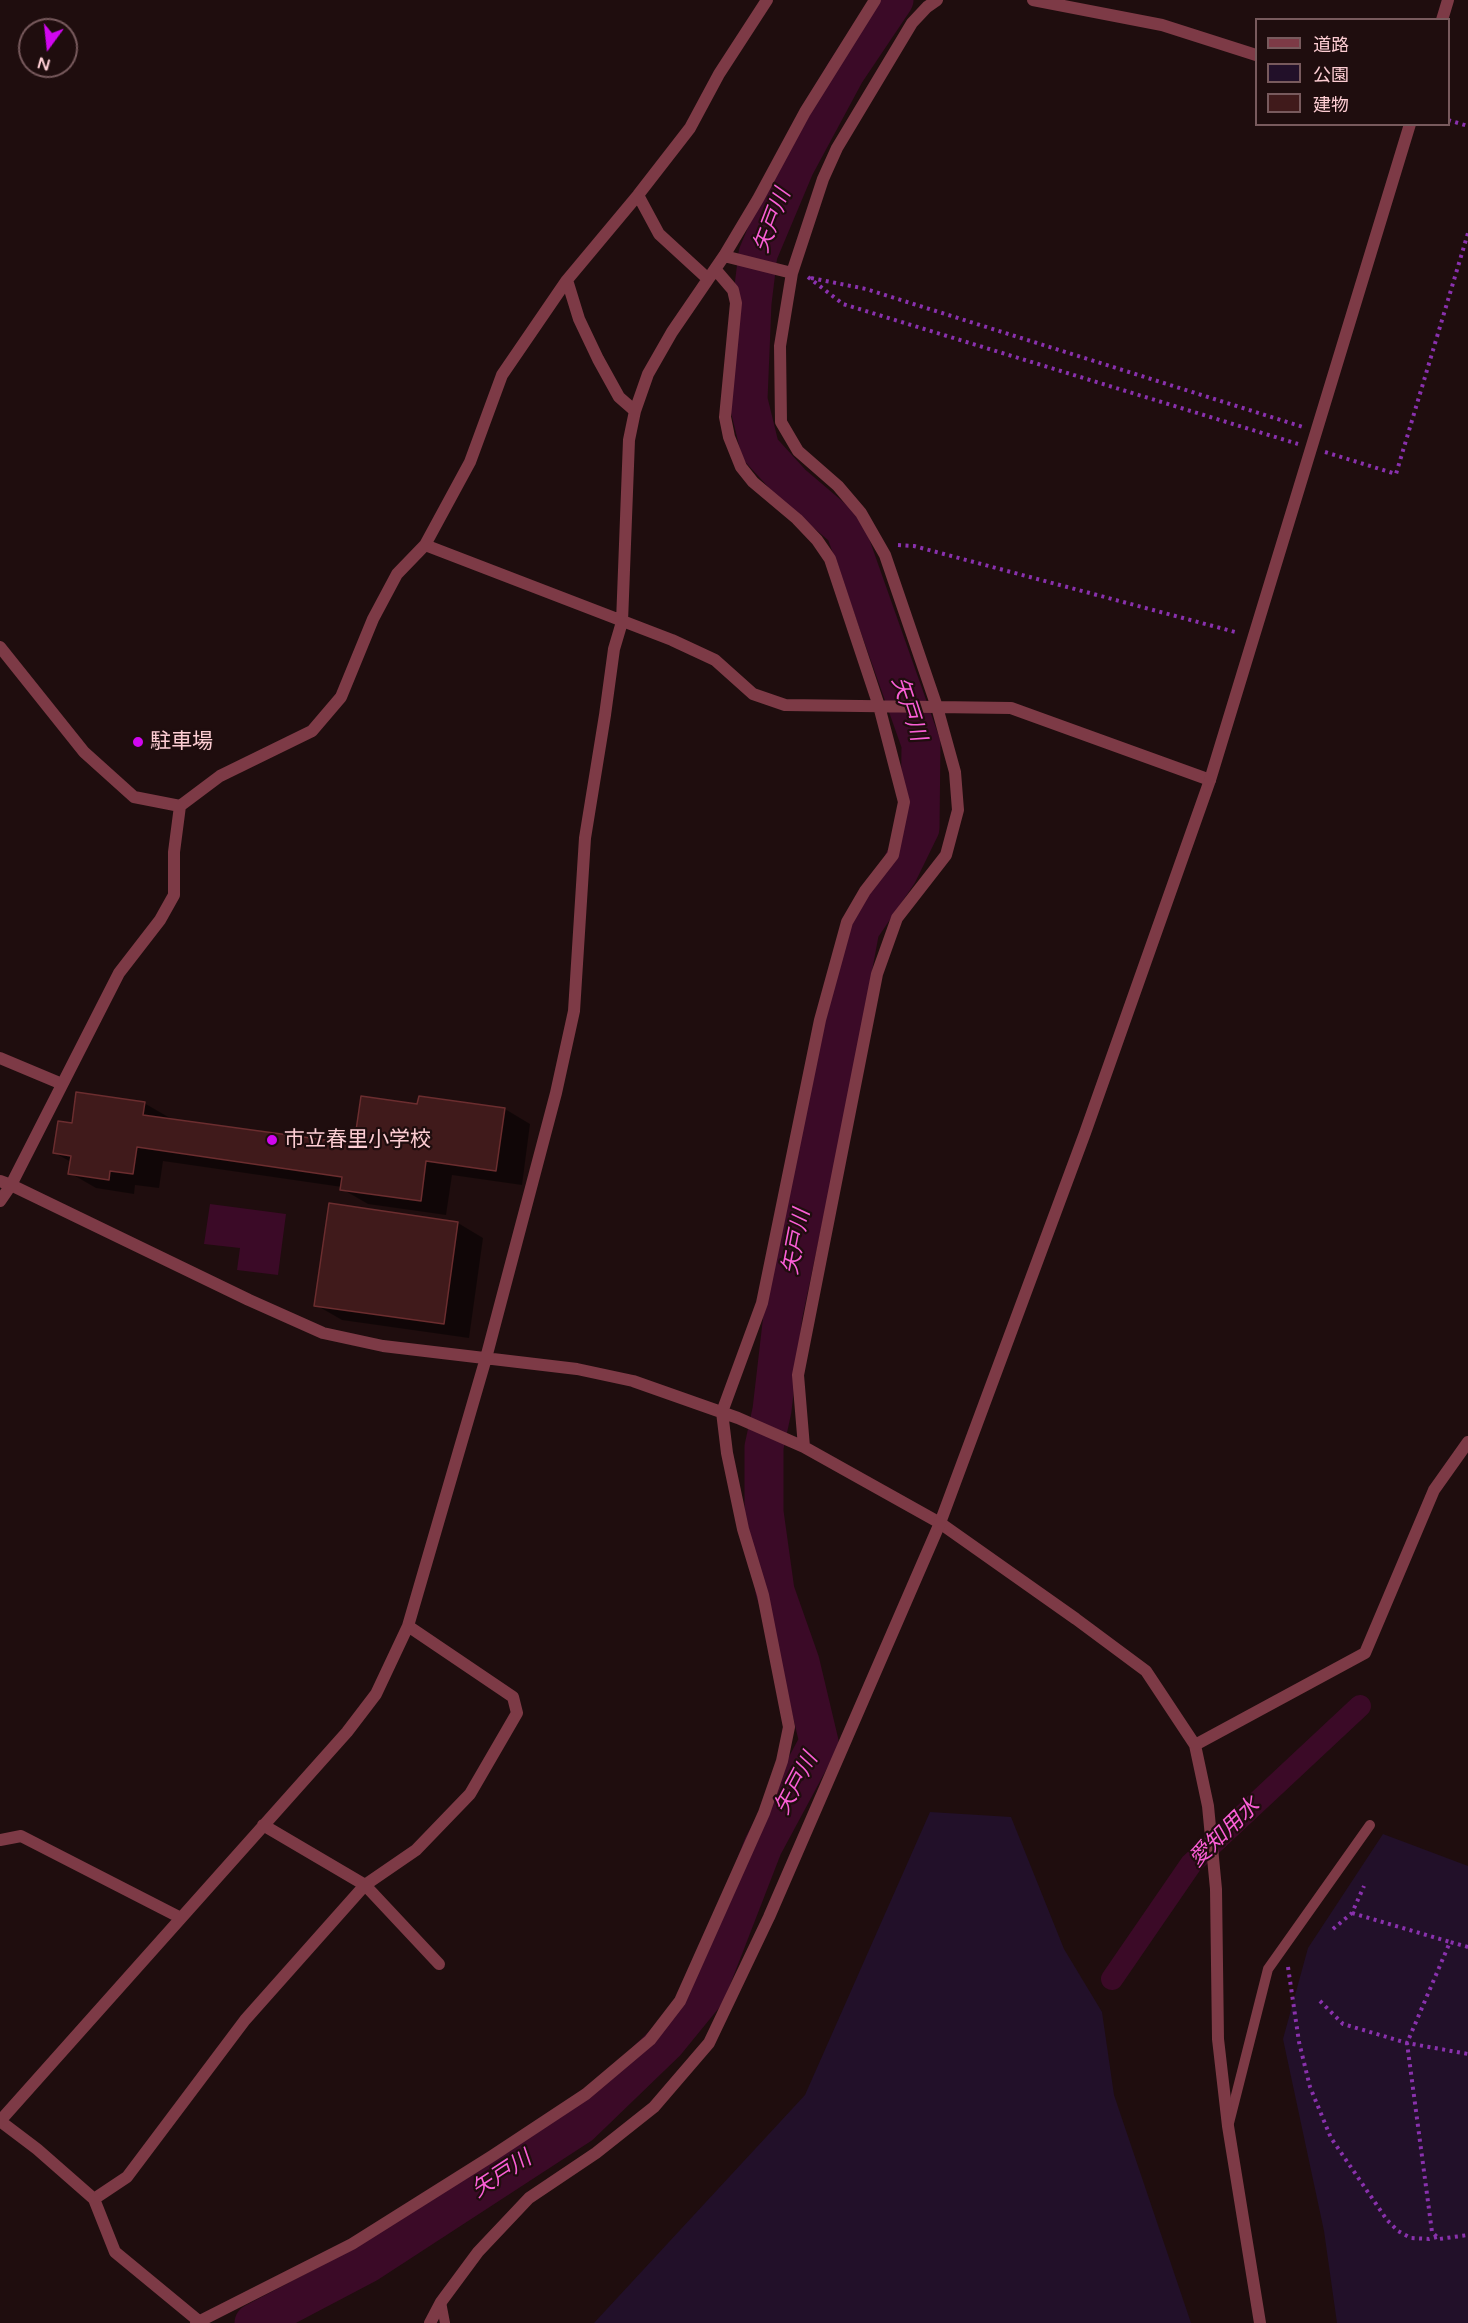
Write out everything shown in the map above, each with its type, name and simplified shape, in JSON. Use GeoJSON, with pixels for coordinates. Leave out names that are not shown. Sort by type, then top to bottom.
{"type":"FeatureCollection","features":[{"type":"Feature","properties":{"kind":"street"},"geometry":{"type":"LineString","coordinates":[[0,1201],[5,1183],[62,1084],[119,973],[160,920],[174,895],[174,852],[180,806],[220,776],[312,731],[341,697],[373,619],[397,574],[425,545],[470,462],[502,375],[567,280],[690,128],[719,74],[767,0]]}},
{"type":"Feature","properties":{"kind":"street"},"geometry":{"type":"LineString","coordinates":[[638,195],[659,234],[711,274],[733,290],[736,303],[725,417],[729,437],[741,467],[753,482],[797,519],[817,540],[830,559],[879,706],[904,802],[893,855],[866,891],[847,922],[820,1020],[762,1303],[722,1412],[727,1453],[743,1529],[763,1595],[789,1727],[782,1761],[764,1812],[680,2001],[650,2040],[577,2100],[352,2244],[199,2322],[115,2252],[94,2199],[37,2149],[0,2121],[346,1732],[376,1694],[408,1626],[486,1358],[556,1093],[574,1011],[585,838],[614,649],[622,622],[629,440],[635,411],[648,374],[672,332],[711,274],[724,256],[759,199],[805,112],[874,0]]}},
{"type":"Feature","properties":{"kind":"street"},"geometry":{"type":"LineString","coordinates":[[804,1447],[798,1375],[877,974],[897,918],[946,855],[958,810],[955,772],[937,707],[884,553],[861,513],[838,486],[798,451],[780,422],[780,346],[792,273],[823,179],[837,148],[912,23],[937,0]]}},
{"type":"Feature","properties":{"kind":"street"},"geometry":{"type":"LineString","coordinates":[[1033,0],[1162,25],[1255,54]]}},
{"type":"Feature","properties":{"kind":"street"},"geometry":{"type":"LineString","coordinates":[[1443,18],[1448,0]]}},
{"type":"Feature","properties":{"kind":"street"},"geometry":{"type":"LineString","coordinates":[[430,2323],[441,2302],[478,2252],[529,2198],[596,2153],[654,2107],[709,2043],[769,1917],[940,1523],[1089,1122],[1210,780],[1409,126]]}},
{"type":"Feature","properties":{"kind":"street"},"geometry":{"type":"LineString","coordinates":[[724,256],[792,273]]}},
{"type":"Feature","properties":{"kind":"street"},"geometry":{"type":"LineString","coordinates":[[567,280],[579,319],[598,359],[619,397],[635,411]]}},
{"type":"Feature","properties":{"kind":"street"},"geometry":{"type":"LineString","coordinates":[[425,545],[672,640],[715,660],[753,694],[785,705],[1011,708],[1210,780]]}},
{"type":"Feature","properties":{"kind":"street"},"geometry":{"type":"LineString","coordinates":[[0,647],[84,752],[134,797],[180,806]]}},
{"type":"Feature","properties":{"kind":"street"},"geometry":{"type":"LineString","coordinates":[[0,1058],[62,1084]]}},
{"type":"Feature","properties":{"kind":"street"},"geometry":{"type":"LineString","coordinates":[[5,1183],[323,1333],[383,1346],[577,1369],[633,1381],[738,1418],[804,1447],[940,1523],[1146,1671],[1195,1745],[1208,1806],[1216,1889],[1218,2039],[1228,2126],[1260,2323]]}},
{"type":"Feature","properties":{"kind":"street"},"geometry":{"type":"LineString","coordinates":[[1195,1745],[1365,1653],[1434,1490],[1468,1442]]}},
{"type":"Feature","properties":{"kind":"street"},"geometry":{"type":"LineString","coordinates":[[94,2199],[127,2177],[245,2020],[365,1885],[416,1850],[470,1794],[517,1713],[513,1697],[408,1626]]}},
{"type":"Feature","properties":{"kind":"street"},"geometry":{"type":"LineString","coordinates":[[263,1825],[365,1885],[439,1964]]}},
{"type":"Feature","properties":{"kind":"street"},"geometry":{"type":"LineString","coordinates":[[0,1840],[21,1836],[181,1918]]}},
{"type":"Feature","properties":{"kind":"lane"},"geometry":{"type":"LineString","coordinates":[[1228,2126],[1268,1968],[1370,1825]]}},
{"type":"Feature","properties":{"kind":"lane"},"geometry":{"type":"LineString","coordinates":[[441,2302],[445,2323]]}},
{"type":"Feature","properties":{"kind":"path"},"geometry":{"type":"LineString","coordinates":[[1450,120],[1468,126]]}},
{"type":"Feature","properties":{"kind":"path"},"geometry":{"type":"LineString","coordinates":[[808,277],[843,304],[1396,474],[1468,233]]}},
{"type":"Feature","properties":{"kind":"path"},"geometry":{"type":"LineString","coordinates":[[792,273],[866,289],[1318,431]]}},
{"type":"Feature","properties":{"kind":"path"},"geometry":{"type":"LineString","coordinates":[[884,553],[898,545],[914,546],[1254,637]]}},
{"type":"Feature","properties":{"kind":"path"},"geometry":{"type":"LineString","coordinates":[[1334,1929],[1352,1913],[1364,1886]]}},
{"type":"Feature","properties":{"kind":"path"},"geometry":{"type":"LineString","coordinates":[[1352,1913],[1468,1947]]}},
{"type":"Feature","properties":{"kind":"path"},"geometry":{"type":"LineString","coordinates":[[1437,2237],[1430,2225],[1407,2043],[1450,1942]]}},
{"type":"Feature","properties":{"kind":"path"},"geometry":{"type":"LineString","coordinates":[[1286,1943],[1299,2042],[1310,2087],[1331,2138],[1387,2220],[1398,2231],[1411,2238],[1447,2239],[1468,2235]]}},
{"type":"Feature","properties":{"kind":"path"},"geometry":{"type":"LineString","coordinates":[[1320,2001],[1343,2024],[1407,2043],[1468,2054]]}},
{"type":"Feature","properties":{"kind":"green space"},"geometry":{"type":"Polygon","coordinates":[[[930,1812],[1011,1817],[1064,1949],[1102,2012],[1114,2095],[1191,2323],[594,2323],[805,2095],[930,1812]]]}},
{"type":"Feature","properties":{"kind":"green space"},"geometry":{"type":"Polygon","coordinates":[[[1383,1834],[1468,1866],[1468,2323],[1337,2323],[1324,2231],[1283,2039],[1308,1948],[1383,1834]]]}},
{"type":"Feature","properties":{"kind":"shaded area"},"geometry":{"type":"Polygon","coordinates":[[[210,1204],[286,1214],[278,1275],[237,1270],[240,1248],[204,1244],[210,1204]]]}},
{"type":"Feature","properties":{"kind":"building"},"geometry":{"type":"Polygon","coordinates":[[[76,1092],[145,1102],[143,1115],[354,1144],[361,1096],[417,1104],[419,1096],[505,1108],[496,1171],[426,1161],[421,1201],[340,1190],[342,1177],[137,1147],[133,1174],[110,1171],[109,1180],[68,1174],[71,1156],[53,1153],[58,1121],[72,1123],[76,1092]]]}},
{"type":"Feature","properties":{"kind":"building"},"geometry":{"type":"Polygon","coordinates":[[[329,1203],[458,1222],[444,1324],[314,1306],[329,1203]]]}},
{"type":"Feature","properties":{"kind":"waterway","name":"矢戸川"},"geometry":{"type":"LineString","coordinates":[[254,2323],[368,2263],[580,2125],[666,2042],[706,1993],[763,1846],[819,1742],[800,1662],[775,1591],[764,1512],[764,1447],[772,1410],[783,1315],[828,1101],[860,929],[898,873],[920,828],[921,744],[845,529],[791,483],[760,449],[748,400],[752,303],[758,254],[795,166],[845,73],[894,0]]}},
{"type":"Feature","properties":{"kind":"waterway","name":"愛知用水"},"geometry":{"type":"LineString","coordinates":[[1112,1979],[1191,1864],[1360,1706]]}},
{"type":"Feature","properties":{"kind":"place","name":"駐車場"},"geometry":{"type":"Point","coordinates":[138,742]}},
{"type":"Feature","properties":{"kind":"place","name":"市立春里小学校"},"geometry":{"type":"Point","coordinates":[272,1140]}}]}
